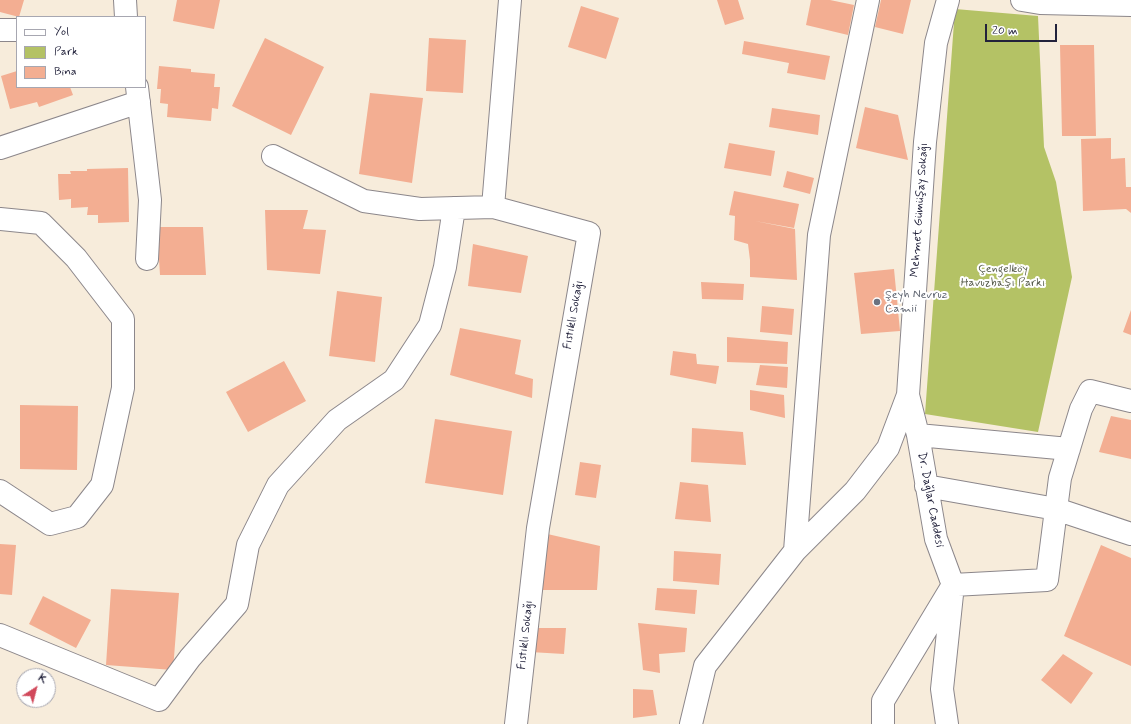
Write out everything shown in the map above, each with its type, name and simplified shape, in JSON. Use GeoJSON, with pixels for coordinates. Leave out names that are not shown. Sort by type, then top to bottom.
{"type":"FeatureCollection","features":[{"type":"Feature","properties":{"kind":"street"},"geometry":{"type":"LineString","coordinates":[[125,0],[126,16]]}},
{"type":"Feature","properties":{"kind":"street"},"geometry":{"type":"LineString","coordinates":[[494,207],[510,0]]}},
{"type":"Feature","properties":{"kind":"street"},"geometry":{"type":"LineString","coordinates":[[795,551],[818,236],[868,0]]}},
{"type":"Feature","properties":{"kind":"street","name":"Mehmet Gümüşay Sokağı"},"geometry":{"type":"LineString","coordinates":[[691,724],[705,666],[795,551],[855,491],[888,448],[908,395],[925,142],[936,43],[948,0]]}},
{"type":"Feature","properties":{"kind":"street"},"geometry":{"type":"LineString","coordinates":[[1034,1],[1131,5]]}},
{"type":"Feature","properties":{"kind":"street"},"geometry":{"type":"LineString","coordinates":[[0,30],[16,30]]}},
{"type":"Feature","properties":{"kind":"street"},"geometry":{"type":"LineString","coordinates":[[0,148],[138,95],[150,200],[147,259]]}},
{"type":"Feature","properties":{"kind":"street","name":"Fıstıklı Sokağı"},"geometry":{"type":"LineString","coordinates":[[273,156],[364,201],[420,209],[494,207],[589,233],[538,528],[516,724]]}},
{"type":"Feature","properties":{"kind":"street"},"geometry":{"type":"LineString","coordinates":[[0,635],[159,700],[190,658],[237,604],[248,545],[278,485],[336,420],[394,380],[430,325],[445,268],[454,208]]}},
{"type":"Feature","properties":{"kind":"street"},"geometry":{"type":"LineString","coordinates":[[0,219],[41,222],[76,258],[123,319],[123,388],[102,485],[77,517],[50,524],[0,491]]}},
{"type":"Feature","properties":{"kind":"street"},"geometry":{"type":"LineString","coordinates":[[883,724],[883,701],[953,585],[1046,580],[1060,478],[1081,409],[1090,391],[1131,401]]}},
{"type":"Feature","properties":{"kind":"street","name":"Dr. Dağlar Caddesi"},"geometry":{"type":"LineString","coordinates":[[908,395],[918,435],[936,539],[953,585],[942,689],[947,724]]}},
{"type":"Feature","properties":{"kind":"street"},"geometry":{"type":"LineString","coordinates":[[918,435],[1069,449]]}},
{"type":"Feature","properties":{"kind":"street"},"geometry":{"type":"LineString","coordinates":[[926,486],[1056,509],[1131,534]]}},
{"type":"Feature","properties":{"kind":"green space","name":"Çengelköy Havuzbaşı Parkı"},"geometry":{"type":"Polygon","coordinates":[[[955,9],[1038,16],[1044,147],[1056,182],[1072,277],[1038,432],[925,414],[955,9]]]}},
{"type":"Feature","properties":{"kind":"building"},"geometry":{"type":"Polygon","coordinates":[[[0,0],[24,0],[19,16],[0,12],[0,0]]]}},
{"type":"Feature","properties":{"kind":"building"},"geometry":{"type":"Polygon","coordinates":[[[177,0],[220,0],[214,29],[173,21],[177,0]]]}},
{"type":"Feature","properties":{"kind":"building"},"geometry":{"type":"Polygon","coordinates":[[[717,0],[738,0],[744,19],[725,25],[717,0]]]}},
{"type":"Feature","properties":{"kind":"building"},"geometry":{"type":"Polygon","coordinates":[[[811,0],[830,0],[854,5],[848,35],[806,25],[811,0]]]}},
{"type":"Feature","properties":{"kind":"building"},"geometry":{"type":"Polygon","coordinates":[[[881,0],[911,0],[903,34],[875,27],[881,0]]]}},
{"type":"Feature","properties":{"kind":"building"},"geometry":{"type":"Polygon","coordinates":[[[581,6],[619,18],[606,59],[568,47],[581,6]]]}},
{"type":"Feature","properties":{"kind":"building"},"geometry":{"type":"Polygon","coordinates":[[[265,38],[324,67],[291,135],[232,106],[265,38]]]}},
{"type":"Feature","properties":{"kind":"building"},"geometry":{"type":"Polygon","coordinates":[[[429,38],[466,40],[463,93],[426,91],[429,38]]]}},
{"type":"Feature","properties":{"kind":"building"},"geometry":{"type":"Polygon","coordinates":[[[744,41],[830,56],[825,80],[787,73],[789,63],[742,54],[744,41]]]}},
{"type":"Feature","properties":{"kind":"building"},"geometry":{"type":"Polygon","coordinates":[[[1060,45],[1094,45],[1096,136],[1062,136],[1060,45]]]}},
{"type":"Feature","properties":{"kind":"building"},"geometry":{"type":"Polygon","coordinates":[[[159,66],[191,69],[191,72],[215,74],[214,87],[220,87],[218,109],[212,108],[211,121],[167,117],[168,104],[160,103],[161,89],[157,89],[159,66]]]}},
{"type":"Feature","properties":{"kind":"building"},"geometry":{"type":"Polygon","coordinates":[[[16,71],[16,88],[70,88],[73,95],[39,107],[37,102],[10,109],[1,76],[16,71]]]}},
{"type":"Feature","properties":{"kind":"building"},"geometry":{"type":"Polygon","coordinates":[[[370,93],[423,98],[412,183],[359,174],[370,93]]]}},
{"type":"Feature","properties":{"kind":"building"},"geometry":{"type":"Polygon","coordinates":[[[865,107],[898,115],[908,160],[856,148],[865,107]]]}},
{"type":"Feature","properties":{"kind":"building"},"geometry":{"type":"Polygon","coordinates":[[[772,108],[820,115],[818,135],[769,127],[772,108]]]}},
{"type":"Feature","properties":{"kind":"building"},"geometry":{"type":"Polygon","coordinates":[[[1111,138],[1111,159],[1125,158],[1126,187],[1131,187],[1131,213],[1126,209],[1083,211],[1081,139],[1111,138]]]}},
{"type":"Feature","properties":{"kind":"building"},"geometry":{"type":"Polygon","coordinates":[[[729,143],[775,151],[771,176],[724,168],[729,143]]]}},
{"type":"Feature","properties":{"kind":"building"},"geometry":{"type":"Polygon","coordinates":[[[128,168],[129,222],[98,223],[98,215],[87,215],[88,207],[71,208],[71,199],[59,200],[58,174],[71,174],[70,171],[87,171],[87,169],[128,168]]]}},
{"type":"Feature","properties":{"kind":"building"},"geometry":{"type":"Polygon","coordinates":[[[787,171],[814,178],[810,194],[783,187],[787,171]]]}},
{"type":"Feature","properties":{"kind":"building"},"geometry":{"type":"Polygon","coordinates":[[[734,191],[799,204],[794,228],[755,221],[795,229],[797,280],[750,277],[748,244],[734,240],[735,216],[729,215],[734,191]]]}},
{"type":"Feature","properties":{"kind":"building"},"geometry":{"type":"Polygon","coordinates":[[[265,210],[308,210],[303,229],[326,230],[320,274],[267,270],[265,210]]]}},
{"type":"Feature","properties":{"kind":"building"},"geometry":{"type":"Polygon","coordinates":[[[157,227],[203,227],[206,275],[160,275],[157,227]]]}},
{"type":"Feature","properties":{"kind":"building"},"geometry":{"type":"Polygon","coordinates":[[[473,244],[528,256],[521,293],[468,286],[473,244]]]}},
{"type":"Feature","properties":{"kind":"building","name":"Şeyh Nevruz Camii"},"geometry":{"type":"Polygon","coordinates":[[[894,269],[900,331],[861,334],[854,273],[894,269]]]}},
{"type":"Feature","properties":{"kind":"building"},"geometry":{"type":"Polygon","coordinates":[[[701,282],[744,284],[743,300],[702,299],[701,282]]]}},
{"type":"Feature","properties":{"kind":"building"},"geometry":{"type":"Polygon","coordinates":[[[337,291],[382,297],[375,362],[329,356],[337,291]]]}},
{"type":"Feature","properties":{"kind":"building"},"geometry":{"type":"Polygon","coordinates":[[[762,306],[794,309],[792,335],[760,332],[762,306]]]}},
{"type":"Feature","properties":{"kind":"building"},"geometry":{"type":"Polygon","coordinates":[[[1131,310],[1131,335],[1123,332],[1131,310]]]}},
{"type":"Feature","properties":{"kind":"building"},"geometry":{"type":"Polygon","coordinates":[[[460,328],[521,340],[515,374],[533,379],[532,398],[450,375],[460,328]]]}},
{"type":"Feature","properties":{"kind":"building"},"geometry":{"type":"Polygon","coordinates":[[[727,337],[788,342],[787,364],[727,362],[727,337]]]}},
{"type":"Feature","properties":{"kind":"building"},"geometry":{"type":"Polygon","coordinates":[[[673,351],[696,354],[697,364],[719,366],[716,384],[670,375],[673,351]]]}},
{"type":"Feature","properties":{"kind":"building"},"geometry":{"type":"Polygon","coordinates":[[[284,361],[306,401],[248,432],[226,392],[284,361]]]}},
{"type":"Feature","properties":{"kind":"building"},"geometry":{"type":"Polygon","coordinates":[[[760,365],[788,367],[787,388],[756,385],[760,365]]]}},
{"type":"Feature","properties":{"kind":"building"},"geometry":{"type":"Polygon","coordinates":[[[750,390],[784,395],[785,418],[750,410],[750,390]]]}},
{"type":"Feature","properties":{"kind":"building"},"geometry":{"type":"Polygon","coordinates":[[[20,405],[78,406],[77,470],[20,469],[20,405]]]}},
{"type":"Feature","properties":{"kind":"building"},"geometry":{"type":"Polygon","coordinates":[[[1111,416],[1131,420],[1131,459],[1099,452],[1111,416]]]}},
{"type":"Feature","properties":{"kind":"building"},"geometry":{"type":"Polygon","coordinates":[[[435,419],[512,431],[503,495],[425,483],[435,419]]]}},
{"type":"Feature","properties":{"kind":"building"},"geometry":{"type":"Polygon","coordinates":[[[692,428],[743,432],[746,465],[691,462],[692,428]]]}},
{"type":"Feature","properties":{"kind":"building"},"geometry":{"type":"Polygon","coordinates":[[[580,462],[601,465],[596,498],[575,495],[580,462]]]}},
{"type":"Feature","properties":{"kind":"building"},"geometry":{"type":"Polygon","coordinates":[[[680,482],[708,485],[711,522],[675,519],[680,482]]]}},
{"type":"Feature","properties":{"kind":"building"},"geometry":{"type":"Polygon","coordinates":[[[543,533],[600,546],[597,590],[542,590],[543,533]]]}},
{"type":"Feature","properties":{"kind":"building"},"geometry":{"type":"Polygon","coordinates":[[[0,544],[16,545],[12,595],[0,594],[0,544]]]}},
{"type":"Feature","properties":{"kind":"building"},"geometry":{"type":"Polygon","coordinates":[[[1101,545],[1131,558],[1131,666],[1064,636],[1101,545]]]}},
{"type":"Feature","properties":{"kind":"building"},"geometry":{"type":"Polygon","coordinates":[[[674,551],[721,554],[719,585],[673,581],[674,551]]]}},
{"type":"Feature","properties":{"kind":"building"},"geometry":{"type":"Polygon","coordinates":[[[657,588],[697,590],[695,614],[655,610],[657,588]]]}},
{"type":"Feature","properties":{"kind":"building"},"geometry":{"type":"Polygon","coordinates":[[[111,589],[179,593],[173,670],[106,665],[111,589]]]}},
{"type":"Feature","properties":{"kind":"building"},"geometry":{"type":"Polygon","coordinates":[[[43,596],[91,620],[76,648],[29,624],[43,596]]]}},
{"type":"Feature","properties":{"kind":"building"},"geometry":{"type":"Polygon","coordinates":[[[638,623],[687,628],[685,652],[659,654],[660,673],[643,670],[638,623]]]}},
{"type":"Feature","properties":{"kind":"building"},"geometry":{"type":"Polygon","coordinates":[[[533,628],[566,628],[564,654],[530,652],[533,628]]]}},
{"type":"Feature","properties":{"kind":"building"},"geometry":{"type":"Polygon","coordinates":[[[1063,654],[1093,673],[1071,704],[1041,680],[1063,654]]]}},
{"type":"Feature","properties":{"kind":"building"},"geometry":{"type":"Polygon","coordinates":[[[633,689],[653,690],[657,715],[633,718],[633,689]]]}},
{"type":"Feature","properties":{"kind":"place","name":"Şeyh Nevruz Camii"},"geometry":{"type":"Point","coordinates":[877,302]}}]}
